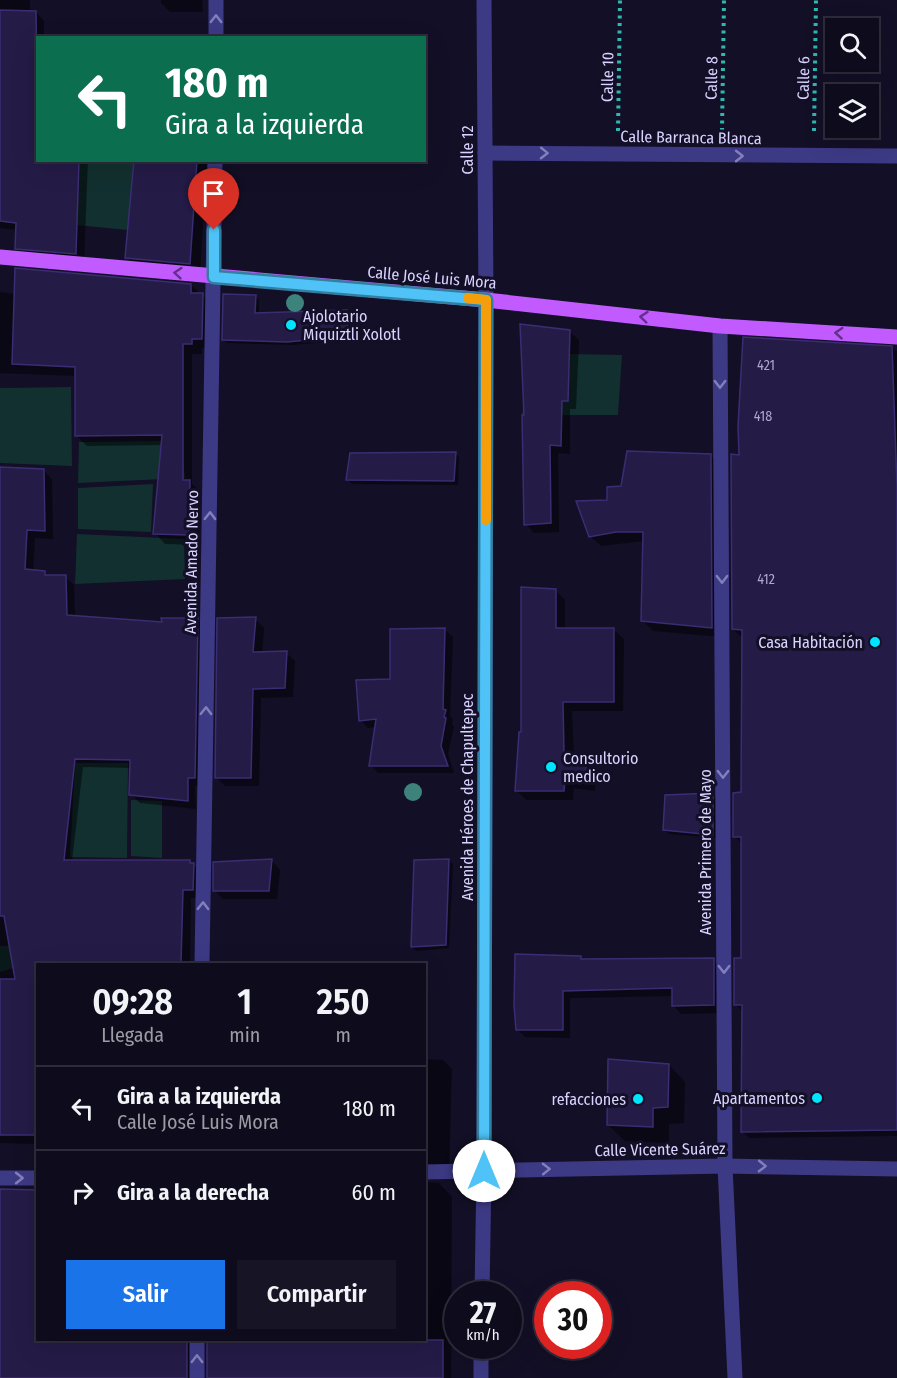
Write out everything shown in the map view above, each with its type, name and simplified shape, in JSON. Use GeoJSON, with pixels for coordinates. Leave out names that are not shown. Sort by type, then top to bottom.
{"type":"FeatureCollection","features":[{"type":"Feature","properties":{"kind":"main road","name":"Calle José Luis Mora"},"geometry":{"type":"LineString","coordinates":[[0,257],[486,300],[720,326],[897,337]]}},
{"type":"Feature","properties":{"kind":"street"},"geometry":{"type":"LineString","coordinates":[[216,0],[216,36]]}},
{"type":"Feature","properties":{"kind":"street","name":"Calle 12"},"geometry":{"type":"LineString","coordinates":[[484,0],[486,300]]}},
{"type":"Feature","properties":{"kind":"street","name":"Calle Barranca Blanca"},"geometry":{"type":"LineString","coordinates":[[485,153],[897,156]]}},
{"type":"Feature","properties":{"kind":"street","name":"Avenida Amado Nervo"},"geometry":{"type":"LineString","coordinates":[[202,963],[215,162]]}},
{"type":"Feature","properties":{"kind":"street","name":"Avenida Héroes de Chapultepec"},"geometry":{"type":"LineString","coordinates":[[482,1281],[486,300]]}},
{"type":"Feature","properties":{"kind":"street","name":"Avenida Primero de Mayo"},"geometry":{"type":"LineString","coordinates":[[720,326],[725,1166],[735,1378]]}},
{"type":"Feature","properties":{"kind":"street","name":"Calle Vicente Suárez"},"geometry":{"type":"LineString","coordinates":[[426,1172],[725,1166],[897,1169]]}},
{"type":"Feature","properties":{"kind":"street"},"geometry":{"type":"LineString","coordinates":[[0,1178],[36,1178]]}},
{"type":"Feature","properties":{"kind":"street"},"geometry":{"type":"LineString","coordinates":[[197,1341],[197,1378]]}},
{"type":"Feature","properties":{"kind":"street"},"geometry":{"type":"LineString","coordinates":[[481,1359],[481,1378]]}},
{"type":"Feature","properties":{"kind":"path","name":"Calle 10"},"geometry":{"type":"LineString","coordinates":[[617,154],[620,0]]}},
{"type":"Feature","properties":{"kind":"path","name":"Calle 8"},"geometry":{"type":"LineString","coordinates":[[722,156],[724,0]]}},
{"type":"Feature","properties":{"kind":"path","name":"Calle 6"},"geometry":{"type":"LineString","coordinates":[[813,156],[816,0]]}},
{"type":"Feature","properties":{"kind":"green space"},"geometry":{"type":"Polygon","coordinates":[[[79,162],[135,162],[128,230],[76,225],[79,162]]]}},
{"type":"Feature","properties":{"kind":"green space"},"geometry":{"type":"Polygon","coordinates":[[[570,354],[622,355],[618,415],[522,415],[524,403],[568,400],[570,354]]]}},
{"type":"Feature","properties":{"kind":"green space"},"geometry":{"type":"Polygon","coordinates":[[[71,387],[72,466],[0,463],[0,388],[71,387]]]}},
{"type":"Feature","properties":{"kind":"green space"},"geometry":{"type":"Polygon","coordinates":[[[181,441],[185,478],[78,483],[79,442],[181,441]]]}},
{"type":"Feature","properties":{"kind":"green space"},"geometry":{"type":"Polygon","coordinates":[[[153,484],[151,532],[78,529],[78,488],[153,484]]]}},
{"type":"Feature","properties":{"kind":"green space"},"geometry":{"type":"Polygon","coordinates":[[[77,534],[184,539],[185,579],[75,584],[77,534]]]}},
{"type":"Feature","properties":{"kind":"green space"},"geometry":{"type":"Polygon","coordinates":[[[75,763],[128,763],[127,858],[70,857],[75,763]]]}},
{"type":"Feature","properties":{"kind":"green space"},"geometry":{"type":"Polygon","coordinates":[[[131,800],[162,801],[162,858],[131,856],[131,800]]]}},
{"type":"Feature","properties":{"kind":"green space"},"geometry":{"type":"Polygon","coordinates":[[[23,945],[26,964],[0,972],[0,946],[23,945]]]}},
{"type":"Feature","properties":{"kind":"building"},"geometry":{"type":"Polygon","coordinates":[[[0,10],[36,11],[36,162],[79,162],[76,254],[15,249],[16,223],[0,221],[0,10]]]}},
{"type":"Feature","properties":{"kind":"building"},"geometry":{"type":"Polygon","coordinates":[[[134,162],[197,162],[190,264],[125,258],[134,162]]]}},
{"type":"Feature","properties":{"kind":"building"},"geometry":{"type":"Polygon","coordinates":[[[15,268],[191,284],[191,293],[203,293],[202,339],[192,339],[192,344],[183,344],[183,480],[190,480],[189,535],[153,534],[162,435],[75,436],[75,367],[12,364],[15,268]]]}},
{"type":"Feature","properties":{"kind":"building","name":"Ajolotario Miquiztli Xolotl"},"geometry":{"type":"Polygon","coordinates":[[[223,294],[256,295],[255,313],[347,310],[348,336],[287,342],[222,340],[223,294]]]}},
{"type":"Feature","properties":{"kind":"building"},"geometry":{"type":"Polygon","coordinates":[[[520,324],[570,330],[568,401],[562,401],[561,446],[550,445],[551,523],[524,525],[522,415],[524,415],[520,324]]]}},
{"type":"Feature","properties":{"kind":"building"},"geometry":{"type":"Polygon","coordinates":[[[743,337],[892,346],[897,486],[897,1130],[741,1132],[742,1005],[734,1005],[734,958],[741,958],[741,837],[733,837],[733,793],[741,792],[742,630],[732,629],[731,454],[739,455],[738,426],[743,337]]]}},
{"type":"Feature","properties":{"kind":"building"},"geometry":{"type":"Polygon","coordinates":[[[627,451],[711,454],[712,628],[641,621],[643,532],[616,532],[589,537],[576,501],[607,500],[607,487],[621,486],[627,451]]]}},
{"type":"Feature","properties":{"kind":"building"},"geometry":{"type":"Polygon","coordinates":[[[456,452],[454,481],[346,480],[350,453],[456,452]]]}},
{"type":"Feature","properties":{"kind":"building"},"geometry":{"type":"Polygon","coordinates":[[[0,467],[44,469],[45,531],[27,530],[25,569],[45,571],[45,575],[66,575],[67,615],[162,622],[161,618],[198,618],[195,778],[188,778],[188,801],[129,795],[130,760],[75,759],[64,860],[190,860],[190,863],[194,863],[193,890],[183,890],[181,963],[36,963],[36,1135],[0,1135],[0,979],[15,979],[4,916],[0,916],[0,467]]]}},
{"type":"Feature","properties":{"kind":"building"},"geometry":{"type":"Polygon","coordinates":[[[521,587],[556,589],[556,628],[614,628],[614,702],[563,702],[564,753],[586,755],[586,781],[565,779],[564,791],[515,791],[519,732],[521,732],[521,587]]]}},
{"type":"Feature","properties":{"kind":"building"},"geometry":{"type":"Polygon","coordinates":[[[256,617],[253,652],[287,651],[285,688],[253,689],[251,778],[215,778],[217,618],[256,617]]]}},
{"type":"Feature","properties":{"kind":"building"},"geometry":{"type":"Polygon","coordinates":[[[445,628],[443,709],[446,710],[444,717],[446,718],[441,746],[448,766],[369,766],[376,719],[359,721],[356,680],[390,679],[390,629],[445,628]]]}},
{"type":"Feature","properties":{"kind":"building"},"geometry":{"type":"Polygon","coordinates":[[[713,793],[713,835],[663,830],[665,795],[713,793]]]}},
{"type":"Feature","properties":{"kind":"building"},"geometry":{"type":"Polygon","coordinates":[[[272,859],[269,891],[213,891],[213,862],[272,859]]]}},
{"type":"Feature","properties":{"kind":"building"},"geometry":{"type":"Polygon","coordinates":[[[449,859],[446,945],[411,947],[414,860],[449,859]]]}},
{"type":"Feature","properties":{"kind":"building"},"geometry":{"type":"Polygon","coordinates":[[[515,954],[581,956],[581,959],[714,958],[714,1005],[672,1006],[672,988],[563,991],[563,1030],[516,1030],[515,954]]]}},
{"type":"Feature","properties":{"kind":"building","name":"refacciones"},"geometry":{"type":"Polygon","coordinates":[[[608,1059],[669,1064],[668,1107],[653,1108],[653,1127],[607,1125],[608,1059]]]}},
{"type":"Feature","properties":{"kind":"building"},"geometry":{"type":"Polygon","coordinates":[[[0,1189],[36,1190],[36,1341],[187,1341],[187,1378],[0,1378],[0,1189]]]}},
{"type":"Feature","properties":{"kind":"building"},"geometry":{"type":"Polygon","coordinates":[[[443,1340],[443,1378],[207,1378],[207,1341],[443,1340]]]}},
{"type":"Feature","properties":{"kind":"slow traffic"},"geometry":{"type":"LineString","coordinates":[[468,298],[486,300],[486,520]]}},
{"type":"Feature","properties":{"kind":"place","name":"Ajolotario Miquiztli Xolotl"},"geometry":{"type":"Point","coordinates":[291,325]}},
{"type":"Feature","properties":{"kind":"place","name":"Casa Habitación"},"geometry":{"type":"Point","coordinates":[875,642]}},
{"type":"Feature","properties":{"kind":"place","name":"Consultorio medico"},"geometry":{"type":"Point","coordinates":[551,767]}},
{"type":"Feature","properties":{"kind":"place","name":"Apartamentos"},"geometry":{"type":"Point","coordinates":[817,1098]}},
{"type":"Feature","properties":{"kind":"place","name":"refacciones"},"geometry":{"type":"Point","coordinates":[638,1099]}},
{"type":"Feature","properties":{"kind":"route"},"geometry":{"type":"LineString","coordinates":[[214,230],[214,277],[486,300],[484,1171]]}}]}
